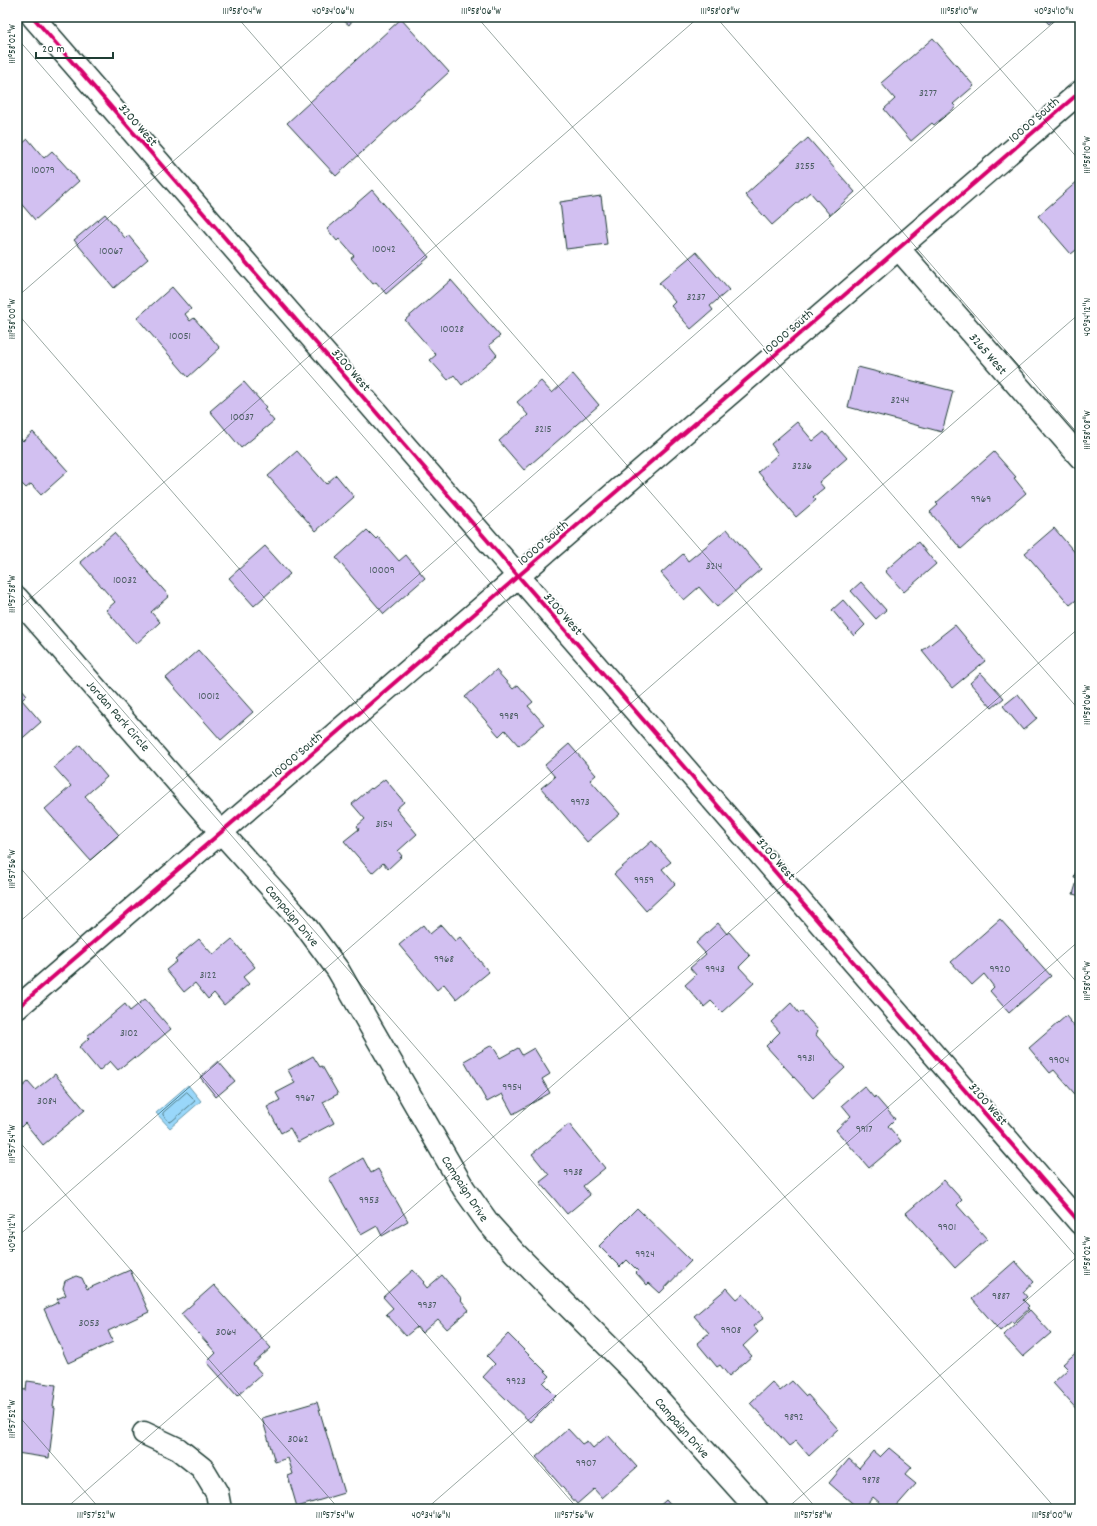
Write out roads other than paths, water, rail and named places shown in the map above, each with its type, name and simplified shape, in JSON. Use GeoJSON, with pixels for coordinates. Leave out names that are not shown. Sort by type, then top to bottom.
{"type":"FeatureCollection","features":[{"type":"Feature","properties":{"kind":"street","name":"3200 West"},"geometry":{"type":"LineString","coordinates":[[33,17],[1080,1223]]}},
{"type":"Feature","properties":{"kind":"street","name":"10000 South"},"geometry":{"type":"LineString","coordinates":[[17,1008],[1080,92]]}},
{"type":"Feature","properties":{"kind":"street","name":"3265 West"},"geometry":{"type":"LineString","coordinates":[[898,248],[1080,457]]}},
{"type":"Feature","properties":{"kind":"street","name":"Jordan Park Circle"},"geometry":{"type":"LineString","coordinates":[[17,598],[221,832]]}},
{"type":"Feature","properties":{"kind":"street","name":"Campaign Drive"},"geometry":{"type":"LineString","coordinates":[[221,832],[304,924],[338,970],[464,1189],[489,1224],[515,1253],[633,1371],[757,1509]]}},
{"type":"Feature","properties":{"kind":"street"},"geometry":{"type":"LineString","coordinates":[[144,1433],[178,1449],[202,1468],[218,1493],[220,1509]]}},
{"type":"Feature","properties":{"kind":"water"},"geometry":{"type":"Polygon","coordinates":[[[188,1085],[201,1101],[170,1128],[156,1113],[188,1085]]]}}]}
